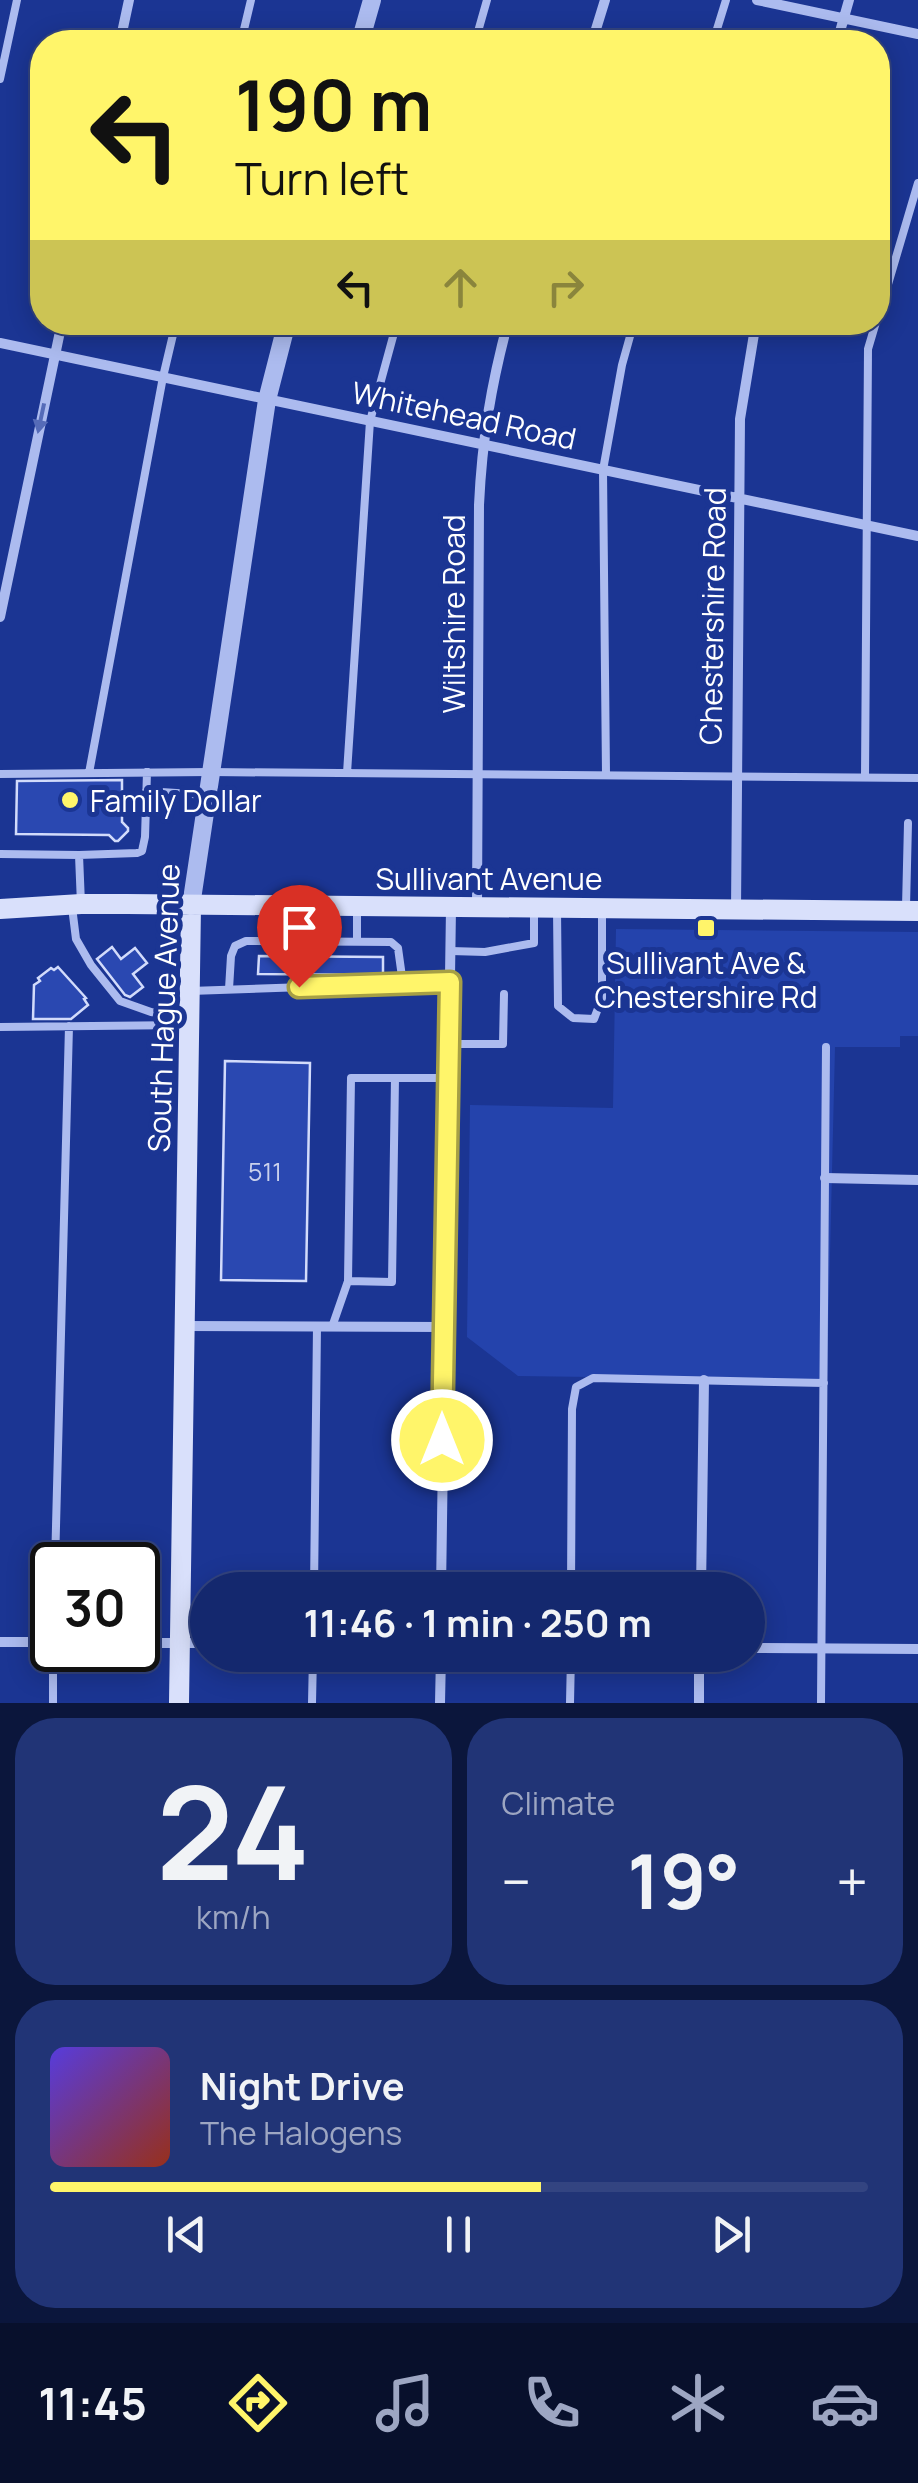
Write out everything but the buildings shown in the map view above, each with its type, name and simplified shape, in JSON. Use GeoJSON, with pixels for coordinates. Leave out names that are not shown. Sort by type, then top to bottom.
{"type":"FeatureCollection","features":[{"type":"Feature","properties":{"kind":"main road","name":"Sullivant Avenue"},"geometry":{"type":"LineString","coordinates":[[0,909],[76,904],[912,911]]}},
{"type":"Feature","properties":{"kind":"main road","name":"South Hague Avenue"},"geometry":{"type":"LineString","coordinates":[[179,1703],[191,906]]}},
{"type":"Feature","properties":{"kind":"street"},"geometry":{"type":"LineString","coordinates":[[123,30],[130,0]]}},
{"type":"Feature","properties":{"kind":"street"},"geometry":{"type":"LineString","coordinates":[[363,30],[372,0]]}},
{"type":"Feature","properties":{"kind":"street"},"geometry":{"type":"LineString","coordinates":[[595,30],[604,0]]}},
{"type":"Feature","properties":{"kind":"street"},"geometry":{"type":"LineString","coordinates":[[757,0],[918,34]]}},
{"type":"Feature","properties":{"kind":"street"},"geometry":{"type":"LineString","coordinates":[[840,30],[849,0]]}},
{"type":"Feature","properties":{"kind":"street"},"geometry":{"type":"LineString","coordinates":[[0,617],[59,335]]}},
{"type":"Feature","properties":{"kind":"street","name":"South Hague Avenue"},"geometry":{"type":"LineString","coordinates":[[191,906],[267,400],[284,335]]}},
{"type":"Feature","properties":{"kind":"street","name":"Wiltshire Road"},"geometry":{"type":"LineString","coordinates":[[478,908],[479,505],[482,444],[504,335]]}},
{"type":"Feature","properties":{"kind":"street","name":"Chestershire Road"},"geometry":{"type":"LineString","coordinates":[[736,910],[740,418],[754,335]]}},
{"type":"Feature","properties":{"kind":"street","name":"Whitehead Road"},"geometry":{"type":"LineString","coordinates":[[0,342],[918,536]]}},
{"type":"Feature","properties":{"kind":"street"},"geometry":{"type":"LineString","coordinates":[[441,1572],[451,908]]}},
{"type":"Feature","properties":{"kind":"street"},"geometry":{"type":"LineString","coordinates":[[826,1178],[918,1180]]}},
{"type":"Feature","properties":{"kind":"street"},"geometry":{"type":"LineString","coordinates":[[184,1326],[443,1327]]}},
{"type":"Feature","properties":{"kind":"street"},"geometry":{"type":"LineString","coordinates":[[700,1572],[704,1380]]}},
{"type":"Feature","properties":{"kind":"street"},"geometry":{"type":"LineString","coordinates":[[0,1642],[30,1642]]}},
{"type":"Feature","properties":{"kind":"street"},"geometry":{"type":"LineString","coordinates":[[160,1643],[190,1643]]}},
{"type":"Feature","properties":{"kind":"street"},"geometry":{"type":"LineString","coordinates":[[765,1648],[918,1649]]}},
{"type":"Feature","properties":{"kind":"street"},"geometry":{"type":"LineString","coordinates":[[440,1672],[440,1703]]}},
{"type":"Feature","properties":{"kind":"street"},"geometry":{"type":"LineString","coordinates":[[698,1703],[699,1672]]}},
{"type":"Feature","properties":{"kind":"lane"},"geometry":{"type":"LineString","coordinates":[[0,80],[17,0]]}},
{"type":"Feature","properties":{"kind":"lane"},"geometry":{"type":"LineString","coordinates":[[244,30],[251,0]]}},
{"type":"Feature","properties":{"kind":"lane"},"geometry":{"type":"LineString","coordinates":[[478,30],[487,0]]}},
{"type":"Feature","properties":{"kind":"lane"},"geometry":{"type":"LineString","coordinates":[[717,30],[726,0]]}},
{"type":"Feature","properties":{"kind":"lane"},"geometry":{"type":"LineString","coordinates":[[890,277],[918,184]]}},
{"type":"Feature","properties":{"kind":"lane"},"geometry":{"type":"LineString","coordinates":[[89,773],[173,335]]}},
{"type":"Feature","properties":{"kind":"lane"},"geometry":{"type":"LineString","coordinates":[[346,773],[370,421],[394,335]]}},
{"type":"Feature","properties":{"kind":"lane"},"geometry":{"type":"LineString","coordinates":[[606,775],[603,470],[630,335]]}},
{"type":"Feature","properties":{"kind":"lane"},"geometry":{"type":"LineString","coordinates":[[865,777],[868,349],[872,335]]}},
{"type":"Feature","properties":{"kind":"lane"},"geometry":{"type":"LineString","coordinates":[[0,854],[142,851],[147,772]]}},
{"type":"Feature","properties":{"kind":"lane"},"geometry":{"type":"LineString","coordinates":[[0,774],[918,778]]}},
{"type":"Feature","properties":{"kind":"lane"},"geometry":{"type":"LineString","coordinates":[[146,791],[207,795]]}},
{"type":"Feature","properties":{"kind":"lane"},"geometry":{"type":"LineString","coordinates":[[908,822],[912,911]]}},
{"type":"Feature","properties":{"kind":"lane"},"geometry":{"type":"LineString","coordinates":[[79,855],[76,939],[91,965],[120,1001],[189,1021]]}},
{"type":"Feature","properties":{"kind":"lane"},"geometry":{"type":"LineString","coordinates":[[286,906],[301,940]]}},
{"type":"Feature","properties":{"kind":"lane"},"geometry":{"type":"LineString","coordinates":[[357,940],[358,908]]}},
{"type":"Feature","properties":{"kind":"lane"},"geometry":{"type":"LineString","coordinates":[[451,951],[485,952],[534,943],[534,909]]}},
{"type":"Feature","properties":{"kind":"lane"},"geometry":{"type":"LineString","coordinates":[[557,909],[558,1006],[573,1018],[594,1018],[602,998],[602,909]]}},
{"type":"Feature","properties":{"kind":"lane"},"geometry":{"type":"LineString","coordinates":[[229,990],[231,956],[235,946],[246,941],[390,942],[398,948],[403,984]]}},
{"type":"Feature","properties":{"kind":"lane"},"geometry":{"type":"LineString","coordinates":[[190,991],[450,982]]}},
{"type":"Feature","properties":{"kind":"lane"},"geometry":{"type":"LineString","coordinates":[[449,1044],[503,1044],[504,994]]}},
{"type":"Feature","properties":{"kind":"lane"},"geometry":{"type":"LineString","coordinates":[[0,1027],[189,1021]]}},
{"type":"Feature","properties":{"kind":"lane"},"geometry":{"type":"LineString","coordinates":[[56,1542],[69,1026]]}},
{"type":"Feature","properties":{"kind":"lane"},"geometry":{"type":"LineString","coordinates":[[821,1703],[826,1047]]}},
{"type":"Feature","properties":{"kind":"lane"},"geometry":{"type":"LineString","coordinates":[[332,1326],[348,1281],[351,1078],[448,1078]]}},
{"type":"Feature","properties":{"kind":"lane"},"geometry":{"type":"LineString","coordinates":[[348,1281],[392,1282],[396,1078]]}},
{"type":"Feature","properties":{"kind":"lane"},"geometry":{"type":"LineString","coordinates":[[314,1572],[317,1326]]}},
{"type":"Feature","properties":{"kind":"lane"},"geometry":{"type":"LineString","coordinates":[[571,1572],[572,1409],[576,1387],[592,1378],[824,1383]]}},
{"type":"Feature","properties":{"kind":"lane"},"geometry":{"type":"LineString","coordinates":[[53,1703],[54,1672]]}},
{"type":"Feature","properties":{"kind":"lane"},"geometry":{"type":"LineString","coordinates":[[312,1703],[313,1672]]}},
{"type":"Feature","properties":{"kind":"lane"},"geometry":{"type":"LineString","coordinates":[[570,1672],[570,1703]]}},
{"type":"Feature","properties":{"kind":"shaded area"},"geometry":{"type":"Polygon","coordinates":[[[616,929],[918,932],[918,1036],[900,1036],[900,1047],[835,1047],[827,1380],[518,1376],[467,1337],[470,1105],[613,1108],[616,929]]]}},
{"type":"Feature","properties":{"kind":"place","name":"Family Dollar"},"geometry":{"type":"Point","coordinates":[70,800]}},
{"type":"Feature","properties":{"kind":"place","name":"Sullivant Ave & Chestershire Rd"},"geometry":{"type":"Point","coordinates":[706,928]}},
{"type":"Feature","properties":{"kind":"route"},"geometry":{"type":"LineString","coordinates":[[299,987],[450,982],[442,1440]]}}]}
